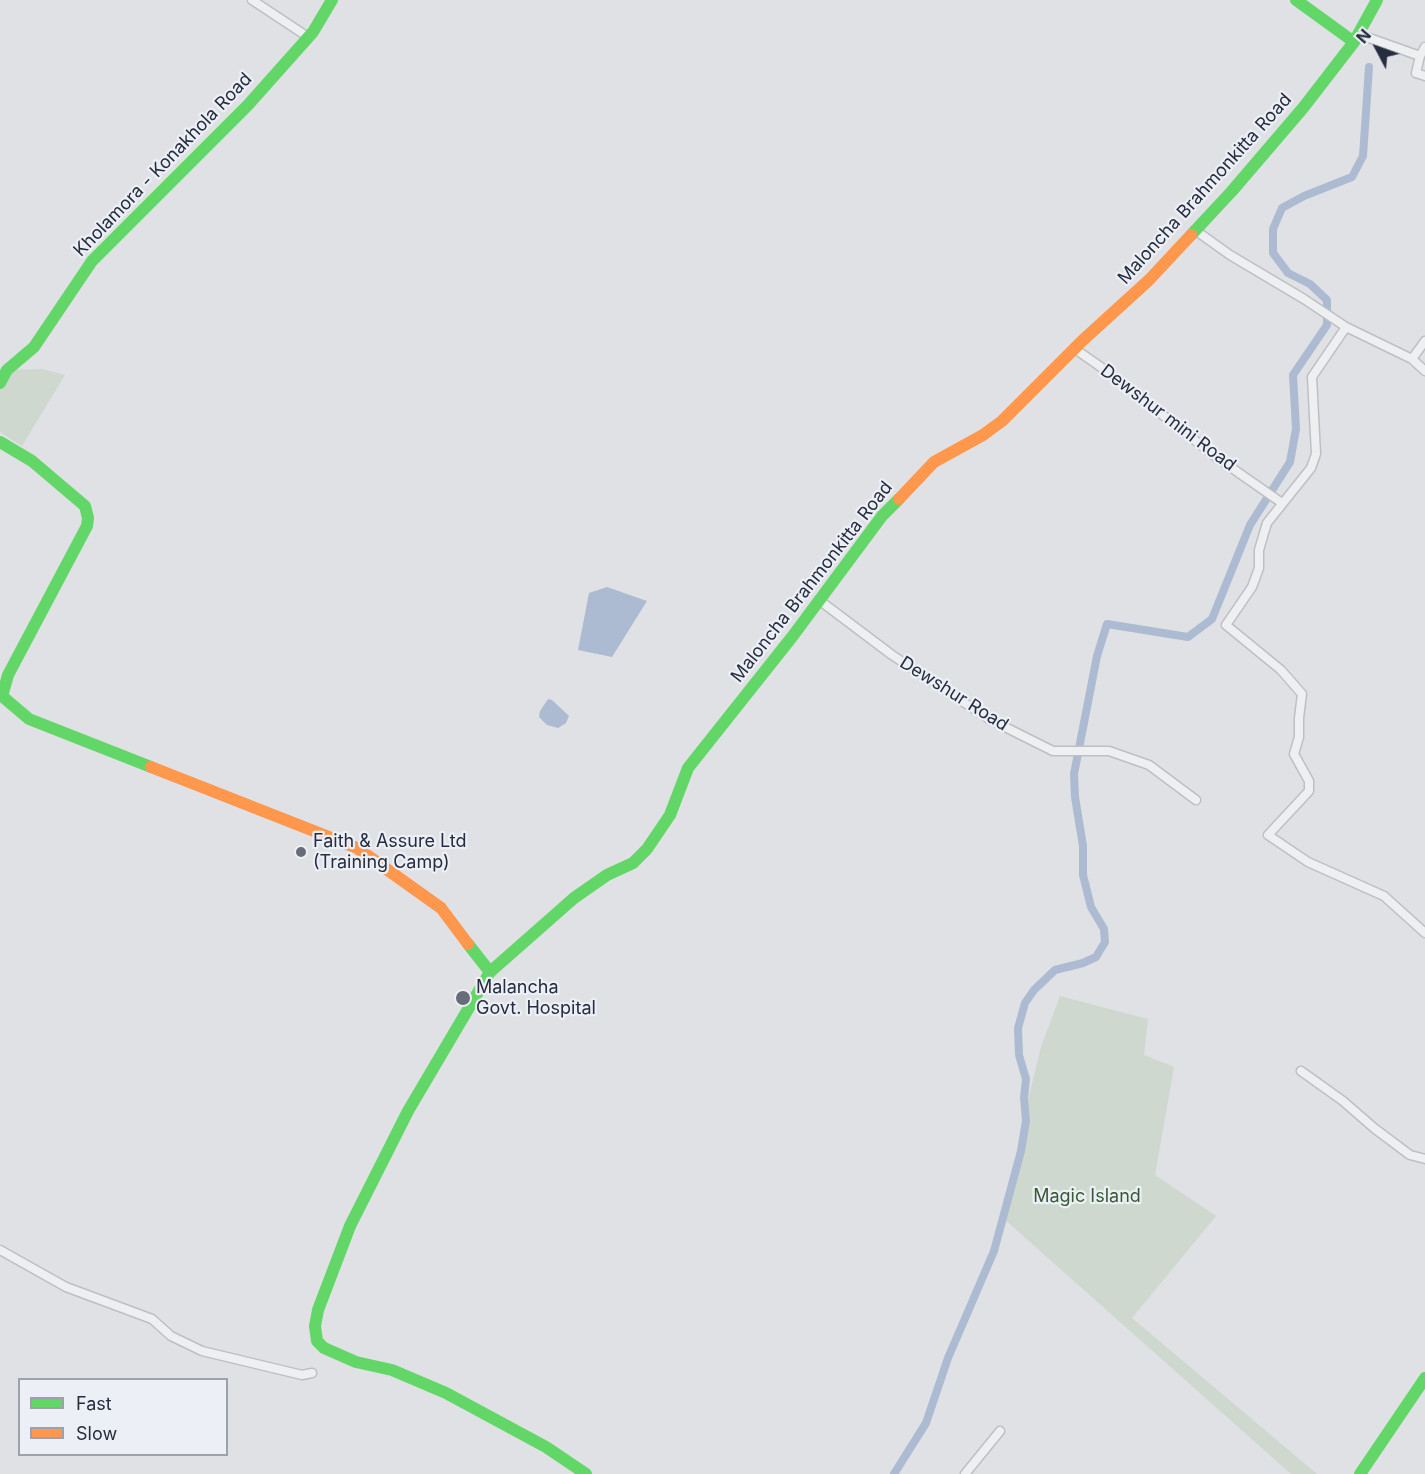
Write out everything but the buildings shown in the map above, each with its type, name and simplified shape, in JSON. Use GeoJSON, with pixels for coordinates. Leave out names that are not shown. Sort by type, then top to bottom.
{"type":"FeatureCollection","features":[{"type":"Feature","properties":{"kind":"main road","name":"Kholamora - Konakhola Road"},"geometry":{"type":"LineString","coordinates":[[0,383],[7,370],[34,347],[92,261],[248,105],[308,37],[332,0]]}},
{"type":"Feature","properties":{"kind":"main road"},"geometry":{"type":"LineString","coordinates":[[1296,0],[1356,38]]}},
{"type":"Feature","properties":{"kind":"main road","name":"Maloncha Brahmonkitta Road"},"geometry":{"type":"LineString","coordinates":[[586,1474],[546,1447],[446,1393],[392,1370],[356,1362],[324,1348],[317,1341],[315,1326],[318,1310],[350,1226],[408,1111],[489,972],[574,898],[607,875],[633,863],[647,849],[670,814],[688,768],[882,516],[934,462],[983,435],[1002,421],[1149,280],[1304,108],[1356,38],[1377,0]]}},
{"type":"Feature","properties":{"kind":"main road"},"geometry":{"type":"LineString","coordinates":[[0,442],[32,461],[67,490],[85,506],[88,518],[87,526],[8,675],[1,696],[29,719],[357,848],[441,908],[489,972]]}},
{"type":"Feature","properties":{"kind":"main road"},"geometry":{"type":"LineString","coordinates":[[1360,1474],[1425,1378]]}},
{"type":"Feature","properties":{"kind":"street"},"geometry":{"type":"LineString","coordinates":[[252,0],[308,37]]}},
{"type":"Feature","properties":{"kind":"street"},"geometry":{"type":"LineString","coordinates":[[1356,38],[1420,56]]}},
{"type":"Feature","properties":{"kind":"street"},"geometry":{"type":"LineString","coordinates":[[1425,47],[1416,73],[1425,76]]}},
{"type":"Feature","properties":{"kind":"street"},"geometry":{"type":"LineString","coordinates":[[1195,230],[1230,255],[1346,327],[1412,359],[1425,371]]}},
{"type":"Feature","properties":{"kind":"street"},"geometry":{"type":"LineString","coordinates":[[1346,327],[1312,377],[1316,454],[1311,468],[1266,523],[1258,550],[1259,568],[1252,587],[1226,625],[1281,670],[1302,694],[1299,737],[1294,754],[1309,781],[1309,791],[1268,835],[1308,862],[1384,896],[1425,933]]}},
{"type":"Feature","properties":{"kind":"street"},"geometry":{"type":"LineString","coordinates":[[1412,359],[1425,341]]}},
{"type":"Feature","properties":{"kind":"street","name":"Dewshur mini Road"},"geometry":{"type":"LineString","coordinates":[[1075,349],[1216,457],[1282,503]]}},
{"type":"Feature","properties":{"kind":"street","name":"Dewshur Road"},"geometry":{"type":"LineString","coordinates":[[819,600],[892,655],[989,719],[1053,751],[1109,751],[1149,765],[1196,800]]}},
{"type":"Feature","properties":{"kind":"street"},"geometry":{"type":"LineString","coordinates":[[1302,1071],[1410,1155],[1425,1159]]}},
{"type":"Feature","properties":{"kind":"street"},"geometry":{"type":"LineString","coordinates":[[0,1250],[66,1287],[152,1319],[171,1336],[202,1351],[302,1375],[312,1373]]}},
{"type":"Feature","properties":{"kind":"street"},"geometry":{"type":"LineString","coordinates":[[965,1474],[1000,1431]]}},
{"type":"Feature","properties":{"kind":"green space"},"geometry":{"type":"Polygon","coordinates":[[[42,369],[65,375],[22,446],[0,432],[0,385],[8,370],[42,369]]]}},
{"type":"Feature","properties":{"kind":"green space","name":"Magic Island"},"geometry":{"type":"Polygon","coordinates":[[[1060,996],[1148,1019],[1144,1055],[1174,1067],[1155,1175],[1216,1216],[1132,1318],[1317,1474],[1291,1474],[1004,1219],[1025,1140],[1028,1100],[1041,1047],[1060,996]]]}},
{"type":"Feature","properties":{"kind":"water"},"geometry":{"type":"Polygon","coordinates":[[[607,587],[647,601],[612,657],[578,650],[589,593],[607,587]]]}},
{"type":"Feature","properties":{"kind":"water"},"geometry":{"type":"Polygon","coordinates":[[[548,699],[569,716],[566,723],[558,728],[547,725],[539,717],[548,699]]]}},
{"type":"Feature","properties":{"kind":"waterway"},"geometry":{"type":"LineString","coordinates":[[894,1474],[926,1423],[948,1358],[994,1251],[1021,1151],[1026,1121],[1024,1098],[1026,1079],[1019,1055],[1018,1028],[1025,1003],[1034,990],[1055,970],[1096,957],[1105,942],[1104,929],[1091,907],[1083,875],[1083,846],[1075,797],[1074,774],[1097,656],[1107,624],[1188,637],[1212,619],[1250,525],[1290,462],[1296,429],[1293,375],[1327,325],[1327,300],[1310,284],[1288,273],[1273,253],[1273,229],[1282,208],[1304,196],[1352,177],[1363,156],[1369,67]]}},
{"type":"Feature","properties":{"kind":"traffic: fast"},"geometry":{"type":"LineString","coordinates":[[0,383],[7,370],[34,347],[92,261],[248,105],[313,32],[332,0]]}},
{"type":"Feature","properties":{"kind":"traffic: fast"},"geometry":{"type":"LineString","coordinates":[[1296,0],[1354,42]]}},
{"type":"Feature","properties":{"kind":"traffic: fast"},"geometry":{"type":"LineString","coordinates":[[1191,235],[1303,108],[1354,42],[1377,0]]}},
{"type":"Feature","properties":{"kind":"traffic: fast"},"geometry":{"type":"LineString","coordinates":[[0,442],[32,461],[85,506],[88,518],[87,526],[8,675],[2,696],[29,719],[151,767]]}},
{"type":"Feature","properties":{"kind":"traffic: fast"},"geometry":{"type":"LineString","coordinates":[[490,972],[574,898],[607,875],[633,863],[647,849],[670,815],[688,768],[792,637],[882,516],[899,499]]}},
{"type":"Feature","properties":{"kind":"traffic: fast"},"geometry":{"type":"LineString","coordinates":[[468,944],[490,972],[408,1111],[350,1226],[318,1310],[315,1326],[317,1341],[324,1348],[356,1362],[392,1370],[446,1393],[546,1447],[586,1474]]}},
{"type":"Feature","properties":{"kind":"traffic: fast"},"geometry":{"type":"LineString","coordinates":[[1360,1474],[1425,1378]]}},
{"type":"Feature","properties":{"kind":"traffic: slow"},"geometry":{"type":"LineString","coordinates":[[899,499],[934,462],[983,435],[1002,421],[1082,341],[1149,280],[1191,235]]}},
{"type":"Feature","properties":{"kind":"traffic: slow"},"geometry":{"type":"LineString","coordinates":[[151,767],[357,848],[441,908],[468,944]]}},
{"type":"Feature","properties":{"kind":"place","name":"Faith & Assure Ltd (Training Camp)"},"geometry":{"type":"Point","coordinates":[301,852]}},
{"type":"Feature","properties":{"kind":"place","name":"Malancha Govt. Hospital"},"geometry":{"type":"Point","coordinates":[463,998]}}]}
